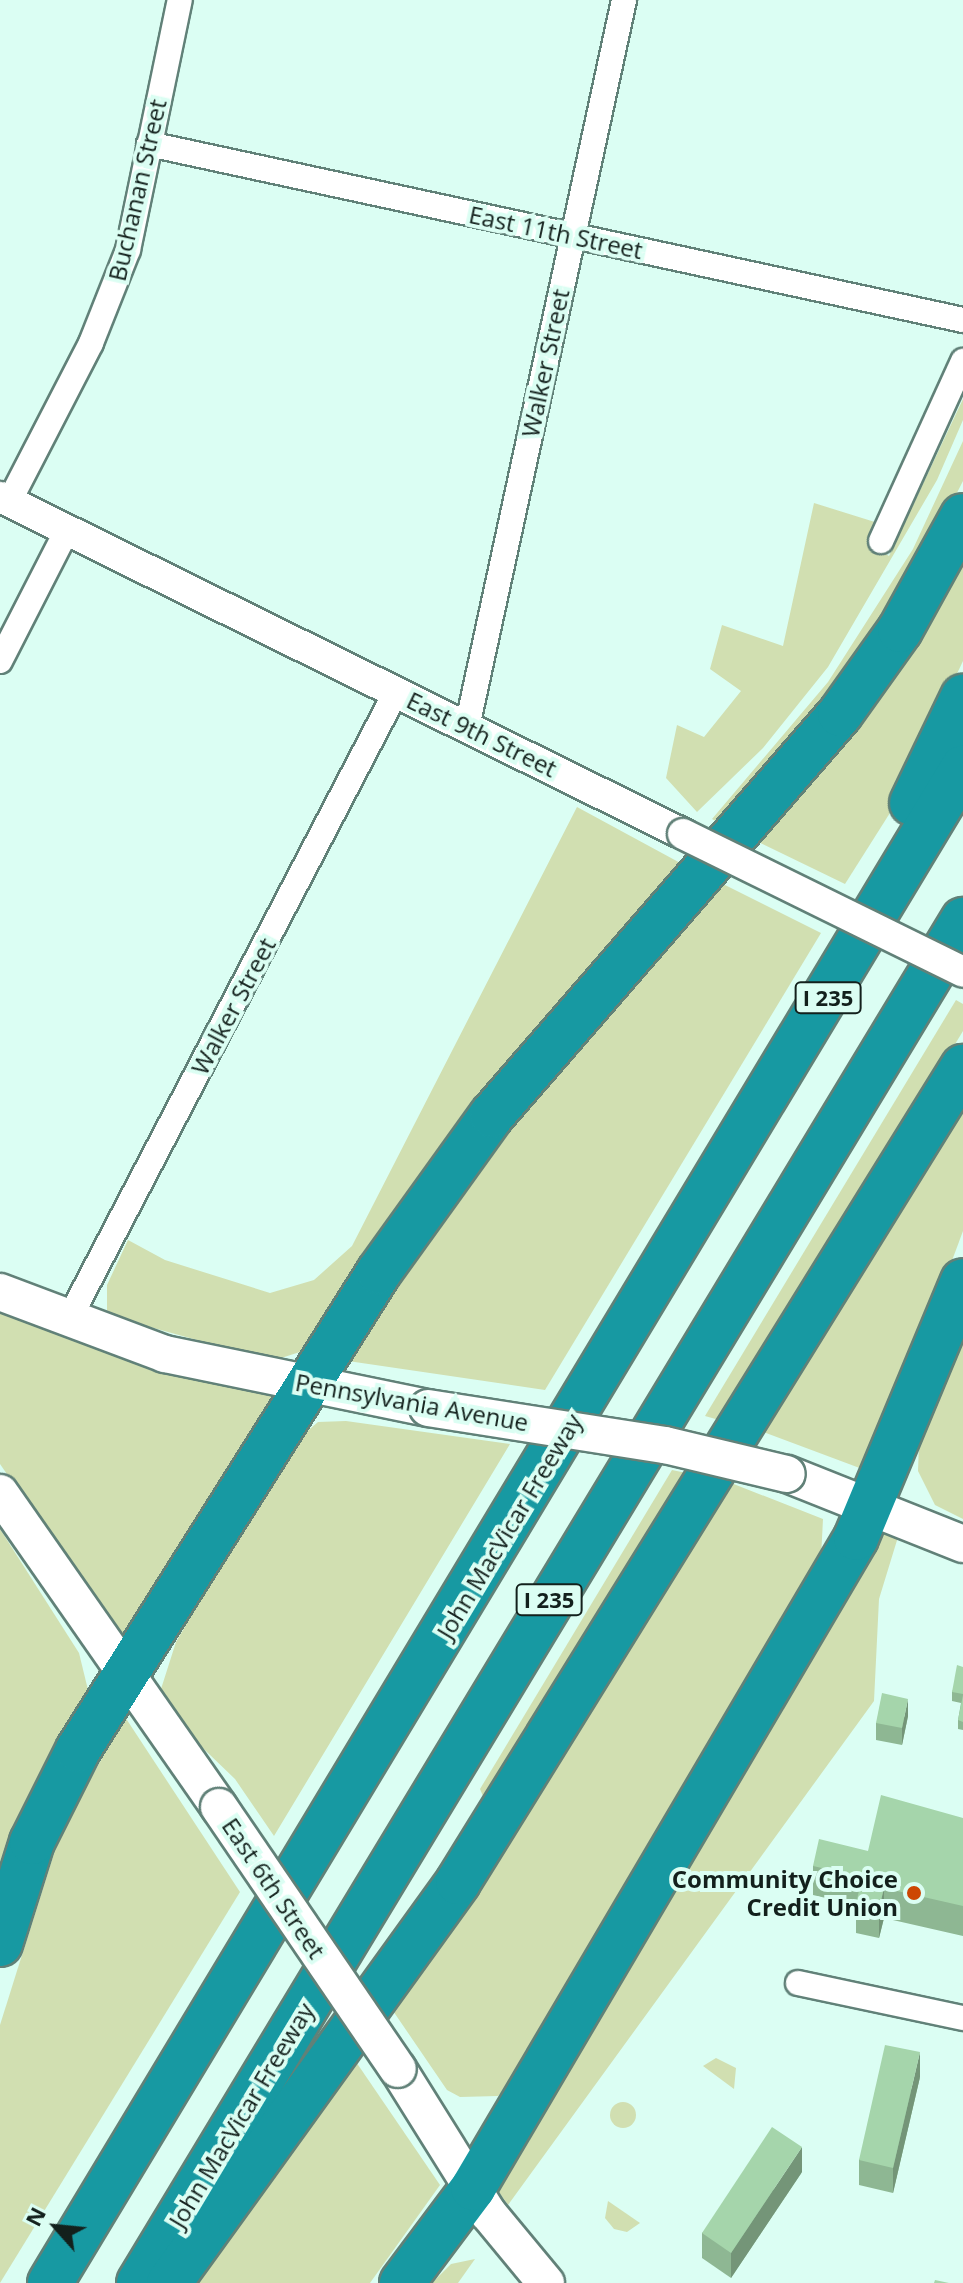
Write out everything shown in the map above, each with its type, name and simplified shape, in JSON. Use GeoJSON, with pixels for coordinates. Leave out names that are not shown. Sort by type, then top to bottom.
{"type":"FeatureCollection","features":[{"type":"Feature","properties":{"kind":"highway"},"geometry":{"type":"LineString","coordinates":[[0,1944],[49,1804],[307,1384],[492,1115],[840,714],[900,630],[963,516]]}},
{"type":"Feature","properties":{"kind":"highway"},"geometry":{"type":"LineString","coordinates":[[689,1226],[963,697]]}},
{"type":"Feature","properties":{"kind":"highway","name":"John MacVicar Freeway"},"geometry":{"type":"LineString","coordinates":[[50,2283],[963,768]]}},
{"type":"Feature","properties":{"kind":"highway","name":"John MacVicar Freeway"},"geometry":{"type":"LineString","coordinates":[[139,2283],[963,920]]}},
{"type":"Feature","properties":{"kind":"highway"},"geometry":{"type":"LineString","coordinates":[[169,2283],[458,1882],[963,1067]]}},
{"type":"Feature","properties":{"kind":"highway"},"geometry":{"type":"LineString","coordinates":[[402,2283],[473,2188],[873,1504],[963,1281]]}},
{"type":"Feature","properties":{"kind":"main road","name":"Pennsylvania Avenue"},"geometry":{"type":"LineString","coordinates":[[0,1292],[165,1354],[428,1408],[665,1445],[787,1474],[873,1504],[963,1544]]}},
{"type":"Feature","properties":{"kind":"main road","name":"East 6th Street"},"geometry":{"type":"LineString","coordinates":[[0,1493],[398,2069],[473,2188],[546,2283]]}},
{"type":"Feature","properties":{"kind":"street","name":"Buchanan Street"},"geometry":{"type":"LineString","coordinates":[[5,499],[116,284],[180,0]]}},
{"type":"Feature","properties":{"kind":"street","name":"Walker Street"},"geometry":{"type":"LineString","coordinates":[[467,727],[624,0]]}},
{"type":"Feature","properties":{"kind":"street","name":"East 11th Street"},"geometry":{"type":"LineString","coordinates":[[149,144],[963,320]]}},
{"type":"Feature","properties":{"kind":"street"},"geometry":{"type":"LineString","coordinates":[[881,541],[963,361]]}},
{"type":"Feature","properties":{"kind":"street","name":"East 9th Street"},"geometry":{"type":"LineString","coordinates":[[5,499],[963,972]]}},
{"type":"Feature","properties":{"kind":"street"},"geometry":{"type":"LineString","coordinates":[[0,661],[67,530]]}},
{"type":"Feature","properties":{"kind":"street","name":"Walker Street"},"geometry":{"type":"LineString","coordinates":[[69,1319],[396,692]]}},
{"type":"Feature","properties":{"kind":"street"},"geometry":{"type":"LineString","coordinates":[[798,1983],[963,2018]]}},
{"type":"Feature","properties":{"kind":"green space"},"geometry":{"type":"Polygon","coordinates":[[[963,399],[963,420],[937,480],[828,667],[763,748],[697,812],[666,778],[677,725],[704,737],[741,691],[710,669],[722,625],[783,646],[814,503],[878,523],[870,544],[889,556],[963,399]]]}},
{"type":"Feature","properties":{"kind":"green space"},"geometry":{"type":"Polygon","coordinates":[[[963,441],[963,481],[919,567],[831,700],[725,826],[712,819],[828,682],[913,549],[963,441]]]}},
{"type":"Feature","properties":{"kind":"green space"},"geometry":{"type":"Polygon","coordinates":[[[963,551],[963,661],[895,805],[845,884],[754,840],[963,551]]]}},
{"type":"Feature","properties":{"kind":"green space"},"geometry":{"type":"Polygon","coordinates":[[[577,807],[684,865],[309,1349],[272,1361],[107,1315],[107,1285],[128,1240],[165,1260],[270,1293],[314,1280],[352,1246],[577,807]]]}},
{"type":"Feature","properties":{"kind":"green space"},"geometry":{"type":"Polygon","coordinates":[[[715,880],[821,933],[545,1390],[348,1361],[453,1197],[715,880]]]}},
{"type":"Feature","properties":{"kind":"green space"},"geometry":{"type":"Polygon","coordinates":[[[956,1000],[963,1004],[963,1031],[726,1422],[705,1416],[956,1000]]]}},
{"type":"Feature","properties":{"kind":"green space"},"geometry":{"type":"Polygon","coordinates":[[[963,1096],[963,1231],[873,1473],[761,1431],[963,1096]]]}},
{"type":"Feature","properties":{"kind":"green space"},"geometry":{"type":"Polygon","coordinates":[[[0,1308],[277,1393],[279,1400],[122,1641],[0,1464],[0,1308]]]}},
{"type":"Feature","properties":{"kind":"green space"},"geometry":{"type":"Polygon","coordinates":[[[963,1324],[963,1519],[935,1505],[918,1471],[919,1444],[963,1324]]]}},
{"type":"Feature","properties":{"kind":"green space"},"geometry":{"type":"Polygon","coordinates":[[[346,1421],[510,1444],[274,1836],[235,1779],[182,1728],[161,1689],[176,1642],[290,1446],[318,1422],[346,1421]]]}},
{"type":"Feature","properties":{"kind":"green space"},"geometry":{"type":"Polygon","coordinates":[[[672,1470],[696,1475],[485,1801],[480,1789],[672,1470]]]}},
{"type":"Feature","properties":{"kind":"green space"},"geometry":{"type":"Polygon","coordinates":[[[726,1481],[823,1519],[821,1558],[521,2073],[498,2096],[460,2097],[447,2090],[389,2005],[602,1695],[726,1481]]]}},
{"type":"Feature","properties":{"kind":"green space"},"geometry":{"type":"Polygon","coordinates":[[[0,1529],[79,1653],[89,1694],[0,1892],[0,1529]]]}},
{"type":"Feature","properties":{"kind":"green space"},"geometry":{"type":"Polygon","coordinates":[[[877,1529],[898,1537],[879,1599],[874,1701],[508,2205],[495,2187],[877,1529]]]}},
{"type":"Feature","properties":{"kind":"green space"},"geometry":{"type":"Polygon","coordinates":[[[125,1717],[240,1892],[0,2283],[0,2025],[60,1834],[125,1717]]]}},
{"type":"Feature","properties":{"kind":"green space"},"geometry":{"type":"Polygon","coordinates":[[[352,2056],[440,2185],[370,2283],[194,2283],[352,2056]]]}},
{"type":"Feature","properties":{"kind":"green space"},"geometry":{"type":"Polygon","coordinates":[[[716,2058],[736,2068],[734,2089],[703,2066],[716,2058]]]}},
{"type":"Feature","properties":{"kind":"green space"},"geometry":{"type":"Polygon","coordinates":[[[623,2102],[632,2106],[636,2115],[632,2124],[623,2128],[614,2124],[610,2115],[614,2106],[623,2102]]]}},
{"type":"Feature","properties":{"kind":"green space"},"geometry":{"type":"Polygon","coordinates":[[[608,2201],[640,2223],[627,2232],[614,2229],[605,2218],[608,2201]]]}},
{"type":"Feature","properties":{"kind":"green space"},"geometry":{"type":"Polygon","coordinates":[[[475,2259],[458,2283],[432,2283],[451,2264],[475,2259]]]}},
{"type":"Feature","properties":{"kind":"building"},"geometry":{"type":"Polygon","coordinates":[[[957,1665],[963,1667],[963,1694],[952,1692],[957,1665]]]}},
{"type":"Feature","properties":{"kind":"building"},"geometry":{"type":"Polygon","coordinates":[[[882,1693],[908,1699],[902,1728],[876,1723],[882,1693]]]}},
{"type":"Feature","properties":{"kind":"building"},"geometry":{"type":"Polygon","coordinates":[[[963,1695],[963,1722],[958,1720],[963,1695]]]}},
{"type":"Feature","properties":{"kind":"building"},"geometry":{"type":"Polygon","coordinates":[[[881,1795],[963,1818],[963,1906],[884,1888],[879,1909],[856,1904],[862,1877],[813,1866],[819,1839],[868,1851],[881,1795]]]}},
{"type":"Feature","properties":{"kind":"building"},"geometry":{"type":"Polygon","coordinates":[[[885,2045],[920,2052],[893,2168],[859,2160],[885,2045]]]}},
{"type":"Feature","properties":{"kind":"building"},"geometry":{"type":"Polygon","coordinates":[[[772,2127],[802,2147],[731,2253],[702,2233],[772,2127]]]}},
{"type":"Feature","properties":{"kind":"place","name":"Community Choice Credit Union"},"geometry":{"type":"Point","coordinates":[914,1893]}}]}
